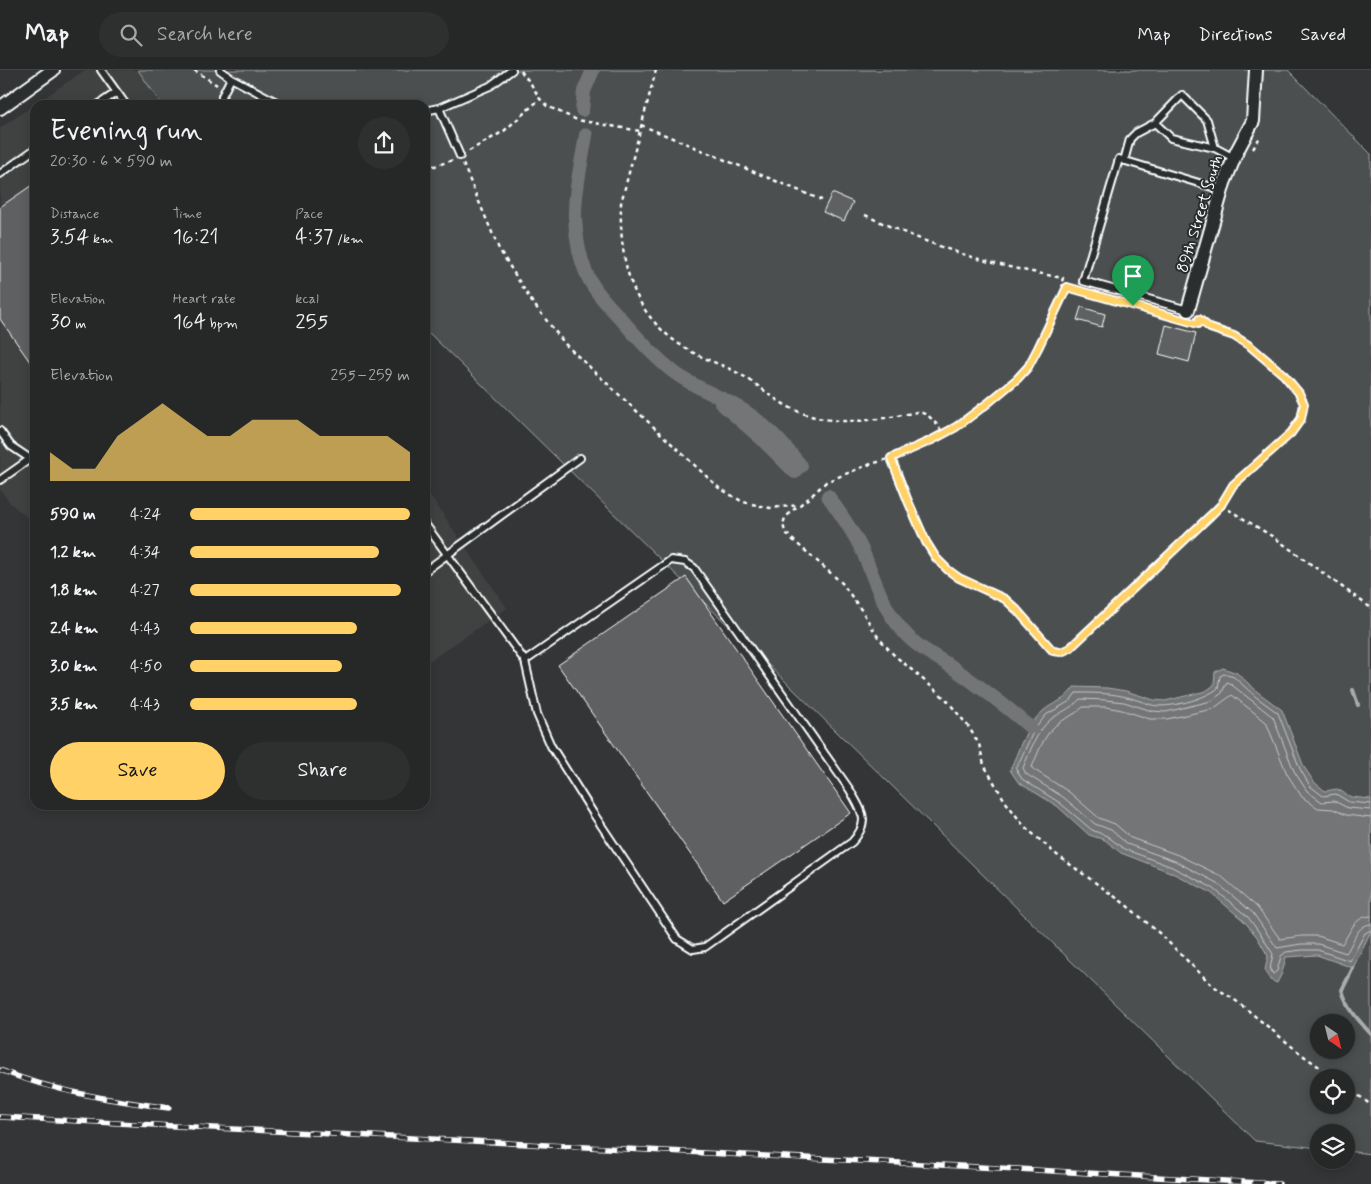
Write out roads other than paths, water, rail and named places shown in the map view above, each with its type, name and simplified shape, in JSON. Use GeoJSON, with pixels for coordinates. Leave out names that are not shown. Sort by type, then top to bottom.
{"type":"FeatureCollection","features":[{"type":"Feature","properties":{"kind":"street"},"geometry":{"type":"LineString","coordinates":[[0,108],[53,70]]}},
{"type":"Feature","properties":{"kind":"street","name":"89th Street South"},"geometry":{"type":"LineString","coordinates":[[1188,316],[1222,190],[1234,158],[1253,121],[1256,70]]}},
{"type":"Feature","properties":{"kind":"lane"},"geometry":{"type":"LineString","coordinates":[[101,70],[123,100]]}},
{"type":"Feature","properties":{"kind":"lane"},"geometry":{"type":"LineString","coordinates":[[220,70],[273,100]]}},
{"type":"Feature","properties":{"kind":"lane"},"geometry":{"type":"LineString","coordinates":[[430,109],[439,108],[490,86],[512,70]]}},
{"type":"Feature","properties":{"kind":"lane"},"geometry":{"type":"LineString","coordinates":[[222,100],[224,91],[231,78]]}},
{"type":"Feature","properties":{"kind":"lane"},"geometry":{"type":"LineString","coordinates":[[105,100],[117,92]]}},
{"type":"Feature","properties":{"kind":"lane"},"geometry":{"type":"LineString","coordinates":[[1124,161],[1130,139],[1136,133],[1154,124],[1182,95],[1207,120],[1215,148]]}},
{"type":"Feature","properties":{"kind":"lane"},"geometry":{"type":"LineString","coordinates":[[439,108],[460,156]]}},
{"type":"Feature","properties":{"kind":"lane"},"geometry":{"type":"LineString","coordinates":[[1154,124],[1171,138],[1215,148],[1234,158]]}},
{"type":"Feature","properties":{"kind":"lane"},"geometry":{"type":"LineString","coordinates":[[0,174],[30,153]]}},
{"type":"Feature","properties":{"kind":"lane"},"geometry":{"type":"LineString","coordinates":[[1188,316],[1083,281],[1119,160],[1222,190]]}},
{"type":"Feature","properties":{"kind":"lane"},"geometry":{"type":"LineString","coordinates":[[0,431],[11,446],[30,459]]}},
{"type":"Feature","properties":{"kind":"lane"},"geometry":{"type":"LineString","coordinates":[[430,567],[580,458]]}},
{"type":"Feature","properties":{"kind":"lane"},"geometry":{"type":"LineString","coordinates":[[0,480],[30,463]]}},
{"type":"Feature","properties":{"kind":"lane"},"geometry":{"type":"LineString","coordinates":[[430,531],[525,661],[537,714],[551,746],[677,939],[693,949],[705,947],[852,842],[861,832],[864,814],[850,790],[694,568],[685,562],[671,560],[525,661]]}},
{"type":"Feature","properties":{"kind":"water"},"geometry":{"type":"Polygon","coordinates":[[[1223,668],[1237,673],[1282,710],[1304,767],[1314,782],[1325,791],[1337,789],[1351,797],[1371,799],[1371,931],[1353,968],[1317,955],[1286,957],[1277,983],[1270,980],[1265,970],[1268,956],[1257,937],[1244,921],[1210,892],[1170,872],[1121,853],[1105,840],[1089,835],[1057,806],[1018,782],[1010,770],[1032,723],[1043,711],[1063,699],[1074,687],[1107,688],[1165,701],[1206,691],[1214,685],[1215,672],[1223,668]]]}},
{"type":"Feature","properties":{"kind":"waterway"},"geometry":{"type":"LineString","coordinates":[[582,110],[584,91],[593,70]]}},
{"type":"Feature","properties":{"kind":"waterway"},"geometry":{"type":"LineString","coordinates":[[586,135],[577,187],[575,218],[577,241],[581,256],[588,277],[595,288],[607,304],[667,367],[691,383],[733,404],[750,415],[774,435],[801,466]]}},
{"type":"Feature","properties":{"kind":"waterway"},"geometry":{"type":"LineString","coordinates":[[721,403],[762,439],[795,472]]}},
{"type":"Feature","properties":{"kind":"waterway"},"geometry":{"type":"LineString","coordinates":[[828,496],[855,536],[889,612],[908,637],[972,681],[1030,727]]}},
{"type":"Feature","properties":{"kind":"waterway"},"geometry":{"type":"LineString","coordinates":[[1353,690],[1358,705]]}},
{"type":"Feature","properties":{"kind":"waterway"},"geometry":{"type":"LineString","coordinates":[[1353,968],[1342,990],[1350,1008],[1371,1034]]}},
{"type":"Feature","properties":{"kind":"railway"},"geometry":{"type":"LineString","coordinates":[[0,1070],[63,1090],[169,1108]]}},
{"type":"Feature","properties":{"kind":"railway"},"geometry":{"type":"LineString","coordinates":[[0,1117],[1279,1184]]}}]}
